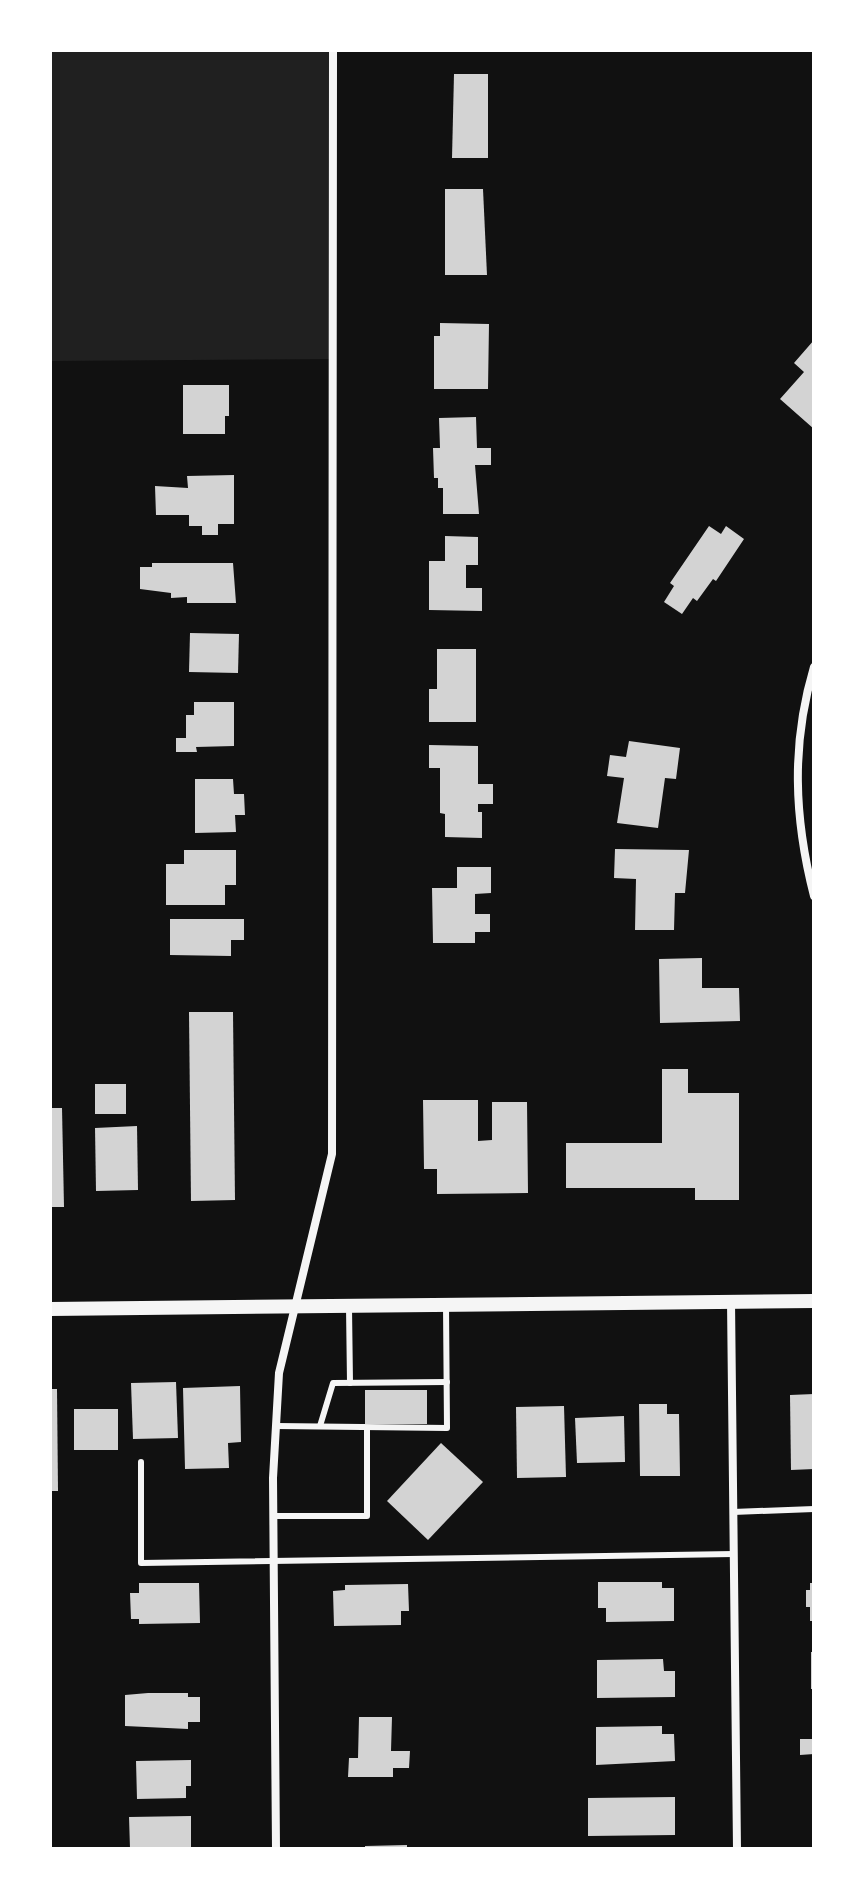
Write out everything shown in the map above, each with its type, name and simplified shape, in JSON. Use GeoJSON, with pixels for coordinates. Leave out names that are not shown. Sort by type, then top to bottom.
{"type":"FeatureCollection","features":[{"type":"Feature","properties":{"kind":"street"},"geometry":{"type":"LineString","coordinates":[[276,1849],[273,1516],[279,1373],[332,1154],[333,50]]}},
{"type":"Feature","properties":{"kind":"street"},"geometry":{"type":"LineString","coordinates":[[814,667],[800,728],[797,785],[802,843],[814,896]]}},
{"type":"Feature","properties":{"kind":"street"},"geometry":{"type":"LineString","coordinates":[[731,1301],[737,1849]]}},
{"type":"Feature","properties":{"kind":"street"},"geometry":{"type":"LineString","coordinates":[[50,1309],[814,1301]]}},
{"type":"Feature","properties":{"kind":"lane"},"geometry":{"type":"LineString","coordinates":[[277,1426],[447,1428],[446,1305]]}},
{"type":"Feature","properties":{"kind":"lane"},"geometry":{"type":"LineString","coordinates":[[349,1306],[350,1383]]}},
{"type":"Feature","properties":{"kind":"lane"},"geometry":{"type":"LineString","coordinates":[[320,1426],[333,1383],[447,1382]]}},
{"type":"Feature","properties":{"kind":"lane"},"geometry":{"type":"LineString","coordinates":[[273,1516],[367,1516],[367,1428]]}},
{"type":"Feature","properties":{"kind":"lane"},"geometry":{"type":"LineString","coordinates":[[141,1462],[141,1563],[734,1554]]}},
{"type":"Feature","properties":{"kind":"lane"},"geometry":{"type":"LineString","coordinates":[[733,1512],[814,1509]]}},
{"type":"Feature","properties":{"kind":"shaded area"},"geometry":{"type":"Polygon","coordinates":[[[50,50],[333,50],[333,359],[50,361],[50,50]]]}},
{"type":"Feature","properties":{"kind":"building"},"geometry":{"type":"Polygon","coordinates":[[[454,74],[488,74],[488,158],[452,158],[454,74]]]}},
{"type":"Feature","properties":{"kind":"building"},"geometry":{"type":"Polygon","coordinates":[[[445,189],[483,189],[487,275],[445,275],[445,189]]]}},
{"type":"Feature","properties":{"kind":"building"},"geometry":{"type":"Polygon","coordinates":[[[440,323],[489,324],[488,389],[434,389],[434,336],[440,336],[440,323]]]}},
{"type":"Feature","properties":{"kind":"building"},"geometry":{"type":"Polygon","coordinates":[[[814,340],[814,429],[780,399],[804,372],[794,363],[814,340]]]}},
{"type":"Feature","properties":{"kind":"building"},"geometry":{"type":"Polygon","coordinates":[[[183,385],[229,385],[229,416],[225,416],[225,434],[183,434],[183,385]]]}},
{"type":"Feature","properties":{"kind":"building"},"geometry":{"type":"Polygon","coordinates":[[[476,417],[477,448],[491,448],[491,465],[475,465],[479,514],[443,514],[443,488],[438,488],[438,478],[434,478],[433,448],[440,448],[439,418],[476,417]]]}},
{"type":"Feature","properties":{"kind":"building"},"geometry":{"type":"Polygon","coordinates":[[[234,475],[234,524],[218,524],[218,535],[202,535],[202,526],[189,526],[189,515],[156,515],[155,486],[188,488],[187,476],[234,475]]]}},
{"type":"Feature","properties":{"kind":"building"},"geometry":{"type":"Polygon","coordinates":[[[709,526],[721,534],[726,526],[744,539],[716,581],[713,579],[697,601],[693,598],[682,614],[664,602],[674,586],[670,583],[709,526]]]}},
{"type":"Feature","properties":{"kind":"building"},"geometry":{"type":"Polygon","coordinates":[[[445,536],[478,537],[478,565],[466,565],[466,588],[482,588],[482,611],[429,610],[429,561],[445,561],[445,536]]]}},
{"type":"Feature","properties":{"kind":"building"},"geometry":{"type":"Polygon","coordinates":[[[152,563],[233,563],[236,603],[187,603],[187,597],[171,598],[171,593],[140,589],[140,567],[152,567],[152,563]]]}},
{"type":"Feature","properties":{"kind":"building"},"geometry":{"type":"Polygon","coordinates":[[[190,633],[239,634],[238,673],[189,672],[190,633]]]}},
{"type":"Feature","properties":{"kind":"building"},"geometry":{"type":"Polygon","coordinates":[[[437,649],[476,649],[476,722],[429,722],[429,689],[437,689],[437,649]]]}},
{"type":"Feature","properties":{"kind":"building"},"geometry":{"type":"Polygon","coordinates":[[[194,702],[234,702],[234,746],[196,747],[197,752],[176,752],[176,738],[186,738],[186,715],[194,715],[194,702]]]}},
{"type":"Feature","properties":{"kind":"building"},"geometry":{"type":"Polygon","coordinates":[[[629,741],[680,748],[676,779],[665,778],[658,828],[617,823],[624,778],[607,776],[610,755],[626,757],[629,741]]]}},
{"type":"Feature","properties":{"kind":"building"},"geometry":{"type":"Polygon","coordinates":[[[429,745],[478,746],[478,784],[493,784],[493,804],[478,804],[478,812],[482,812],[482,838],[445,837],[445,814],[440,813],[440,768],[429,768],[429,745]]]}},
{"type":"Feature","properties":{"kind":"building"},"geometry":{"type":"Polygon","coordinates":[[[195,779],[233,779],[234,794],[244,794],[245,815],[235,815],[236,832],[195,833],[195,779]]]}},
{"type":"Feature","properties":{"kind":"building"},"geometry":{"type":"Polygon","coordinates":[[[615,849],[689,850],[685,893],[675,893],[674,930],[635,930],[636,879],[614,878],[615,849]]]}},
{"type":"Feature","properties":{"kind":"building"},"geometry":{"type":"Polygon","coordinates":[[[184,850],[236,850],[236,885],[225,885],[225,905],[166,905],[166,864],[184,864],[184,850]]]}},
{"type":"Feature","properties":{"kind":"building"},"geometry":{"type":"Polygon","coordinates":[[[457,867],[491,867],[491,893],[475,894],[475,914],[490,914],[490,932],[475,932],[475,943],[433,943],[432,888],[457,888],[457,867]]]}},
{"type":"Feature","properties":{"kind":"building"},"geometry":{"type":"Polygon","coordinates":[[[170,919],[244,919],[244,940],[231,940],[231,956],[170,955],[170,919]]]}},
{"type":"Feature","properties":{"kind":"building"},"geometry":{"type":"Polygon","coordinates":[[[702,958],[702,988],[739,988],[740,1021],[660,1023],[659,959],[702,958]]]}},
{"type":"Feature","properties":{"kind":"building"},"geometry":{"type":"Polygon","coordinates":[[[189,1012],[233,1012],[235,1200],[191,1201],[189,1012]]]}},
{"type":"Feature","properties":{"kind":"building"},"geometry":{"type":"Polygon","coordinates":[[[662,1069],[688,1069],[688,1093],[739,1093],[739,1200],[695,1200],[695,1188],[566,1188],[566,1143],[662,1143],[662,1069]]]}},
{"type":"Feature","properties":{"kind":"building"},"geometry":{"type":"Polygon","coordinates":[[[95,1084],[126,1084],[126,1114],[95,1114],[95,1084]]]}},
{"type":"Feature","properties":{"kind":"building"},"geometry":{"type":"Polygon","coordinates":[[[423,1100],[478,1100],[478,1141],[492,1140],[492,1102],[527,1102],[528,1193],[437,1194],[437,1169],[424,1169],[423,1100]]]}},
{"type":"Feature","properties":{"kind":"building"},"geometry":{"type":"Polygon","coordinates":[[[50,1108],[62,1108],[64,1207],[50,1207],[50,1108]]]}},
{"type":"Feature","properties":{"kind":"building"},"geometry":{"type":"Polygon","coordinates":[[[137,1126],[138,1190],[96,1191],[95,1128],[137,1126]]]}},
{"type":"Feature","properties":{"kind":"building"},"geometry":{"type":"Polygon","coordinates":[[[176,1382],[178,1438],[133,1439],[131,1383],[176,1382]]]}},
{"type":"Feature","properties":{"kind":"building"},"geometry":{"type":"Polygon","coordinates":[[[240,1386],[241,1442],[228,1443],[229,1468],[185,1469],[183,1388],[240,1386]]]}},
{"type":"Feature","properties":{"kind":"building"},"geometry":{"type":"Polygon","coordinates":[[[50,1389],[57,1389],[58,1491],[50,1491],[50,1389]]]}},
{"type":"Feature","properties":{"kind":"building"},"geometry":{"type":"Polygon","coordinates":[[[365,1390],[427,1390],[427,1424],[365,1424],[365,1390]]]}},
{"type":"Feature","properties":{"kind":"building"},"geometry":{"type":"Polygon","coordinates":[[[814,1394],[814,1469],[791,1470],[790,1395],[814,1394]]]}},
{"type":"Feature","properties":{"kind":"building"},"geometry":{"type":"Polygon","coordinates":[[[639,1404],[667,1404],[667,1414],[679,1414],[680,1476],[640,1476],[639,1404]]]}},
{"type":"Feature","properties":{"kind":"building"},"geometry":{"type":"Polygon","coordinates":[[[564,1406],[566,1477],[517,1478],[516,1407],[564,1406]]]}},
{"type":"Feature","properties":{"kind":"building"},"geometry":{"type":"Polygon","coordinates":[[[74,1409],[118,1409],[118,1450],[74,1450],[74,1409]]]}},
{"type":"Feature","properties":{"kind":"building"},"geometry":{"type":"Polygon","coordinates":[[[624,1416],[625,1462],[577,1463],[575,1418],[624,1416]]]}},
{"type":"Feature","properties":{"kind":"building"},"geometry":{"type":"Polygon","coordinates":[[[441,1443],[483,1482],[428,1540],[387,1501],[441,1443]]]}},
{"type":"Feature","properties":{"kind":"building"},"geometry":{"type":"Polygon","coordinates":[[[598,1582],[662,1582],[662,1588],[674,1588],[674,1621],[606,1622],[606,1608],[598,1608],[598,1582]]]}},
{"type":"Feature","properties":{"kind":"building"},"geometry":{"type":"Polygon","coordinates":[[[139,1583],[199,1583],[200,1623],[139,1624],[139,1619],[131,1619],[130,1593],[139,1593],[139,1583]]]}},
{"type":"Feature","properties":{"kind":"building"},"geometry":{"type":"Polygon","coordinates":[[[810,1583],[814,1583],[814,1621],[810,1621],[810,1607],[806,1607],[806,1590],[810,1590],[810,1583]]]}},
{"type":"Feature","properties":{"kind":"building"},"geometry":{"type":"Polygon","coordinates":[[[408,1584],[409,1611],[401,1611],[401,1625],[334,1626],[333,1591],[345,1590],[345,1585],[408,1584]]]}},
{"type":"Feature","properties":{"kind":"building"},"geometry":{"type":"Polygon","coordinates":[[[811,1652],[814,1652],[814,1689],[811,1689],[811,1652]]]}},
{"type":"Feature","properties":{"kind":"building"},"geometry":{"type":"Polygon","coordinates":[[[663,1659],[664,1671],[675,1671],[675,1697],[597,1698],[597,1660],[663,1659]]]}},
{"type":"Feature","properties":{"kind":"building"},"geometry":{"type":"Polygon","coordinates":[[[188,1693],[188,1697],[200,1697],[200,1722],[188,1722],[188,1729],[125,1726],[125,1695],[188,1693]]]}},
{"type":"Feature","properties":{"kind":"building"},"geometry":{"type":"Polygon","coordinates":[[[359,1717],[392,1717],[391,1751],[410,1751],[409,1768],[393,1768],[393,1777],[348,1777],[349,1758],[358,1758],[359,1717]]]}},
{"type":"Feature","properties":{"kind":"building"},"geometry":{"type":"Polygon","coordinates":[[[662,1726],[662,1734],[674,1734],[675,1761],[596,1765],[596,1727],[662,1726]]]}},
{"type":"Feature","properties":{"kind":"building"},"geometry":{"type":"Polygon","coordinates":[[[800,1739],[814,1739],[814,1754],[800,1755],[800,1739]]]}},
{"type":"Feature","properties":{"kind":"building"},"geometry":{"type":"Polygon","coordinates":[[[191,1760],[191,1786],[186,1786],[186,1798],[137,1799],[136,1761],[191,1760]]]}},
{"type":"Feature","properties":{"kind":"building"},"geometry":{"type":"Polygon","coordinates":[[[675,1797],[675,1835],[588,1836],[588,1798],[675,1797]]]}},
{"type":"Feature","properties":{"kind":"building"},"geometry":{"type":"Polygon","coordinates":[[[191,1816],[191,1848],[130,1849],[129,1817],[191,1816]]]}},
{"type":"Feature","properties":{"kind":"building"},"geometry":{"type":"Polygon","coordinates":[[[407,1845],[407,1849],[365,1849],[365,1846],[407,1845]]]}}]}
